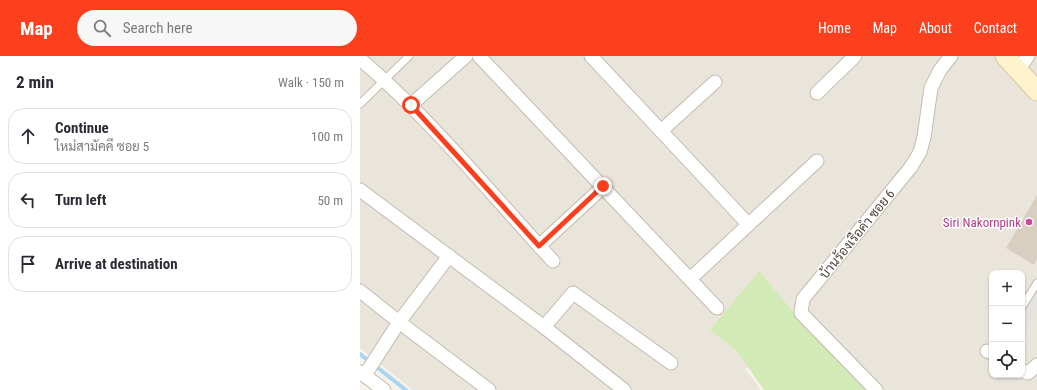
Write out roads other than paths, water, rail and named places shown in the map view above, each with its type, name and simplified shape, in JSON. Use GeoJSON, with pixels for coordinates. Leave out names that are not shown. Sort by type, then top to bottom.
{"type":"FeatureCollection","features":[{"type":"Feature","properties":{"kind":"street"},"geometry":{"type":"LineString","coordinates":[[411,105],[466,56]]}},
{"type":"Feature","properties":{"kind":"street"},"geometry":{"type":"LineString","coordinates":[[479,56],[717,308]]}},
{"type":"Feature","properties":{"kind":"street"},"geometry":{"type":"LineString","coordinates":[[591,56],[748,224]]}},
{"type":"Feature","properties":{"kind":"street","name":"บ้านร้องเรือคำ ซอย 6"},"geometry":{"type":"LineString","coordinates":[[876,390],[801,313],[803,299],[911,167],[920,152],[924,137],[931,88],[940,70],[951,56]]}},
{"type":"Feature","properties":{"kind":"street"},"geometry":{"type":"LineString","coordinates":[[1005,56],[1023,63],[1037,91]]}},
{"type":"Feature","properties":{"kind":"street"},"geometry":{"type":"LineString","coordinates":[[816,93],[853,57]]}},
{"type":"Feature","properties":{"kind":"street"},"geometry":{"type":"LineString","coordinates":[[360,59],[384,79],[411,105],[553,261]]}},
{"type":"Feature","properties":{"kind":"street"},"geometry":{"type":"LineString","coordinates":[[661,131],[715,82]]}},
{"type":"Feature","properties":{"kind":"street"},"geometry":{"type":"LineString","coordinates":[[690,279],[817,161]]}},
{"type":"Feature","properties":{"kind":"street"},"geometry":{"type":"LineString","coordinates":[[539,246],[603,186]]}},
{"type":"Feature","properties":{"kind":"street"},"geometry":{"type":"LineString","coordinates":[[360,190],[544,327],[624,390]]}},
{"type":"Feature","properties":{"kind":"street"},"geometry":{"type":"LineString","coordinates":[[384,390],[362,373],[449,256]]}},
{"type":"Feature","properties":{"kind":"street"},"geometry":{"type":"LineString","coordinates":[[360,290],[399,322],[490,390]]}},
{"type":"Feature","properties":{"kind":"street"},"geometry":{"type":"LineString","coordinates":[[544,327],[573,293],[671,363]]}},
{"type":"Feature","properties":{"kind":"lane"},"geometry":{"type":"LineString","coordinates":[[360,104],[409,56]]}},
{"type":"Feature","properties":{"kind":"lane"},"geometry":{"type":"LineString","coordinates":[[1023,306],[1037,283]]}},
{"type":"Feature","properties":{"kind":"waterway"},"geometry":{"type":"LineString","coordinates":[[360,354],[406,390]]}},
{"type":"Feature","properties":{"kind":"place","name":"Siri Nakornpink"},"geometry":{"type":"Point","coordinates":[1029,222]}}]}
